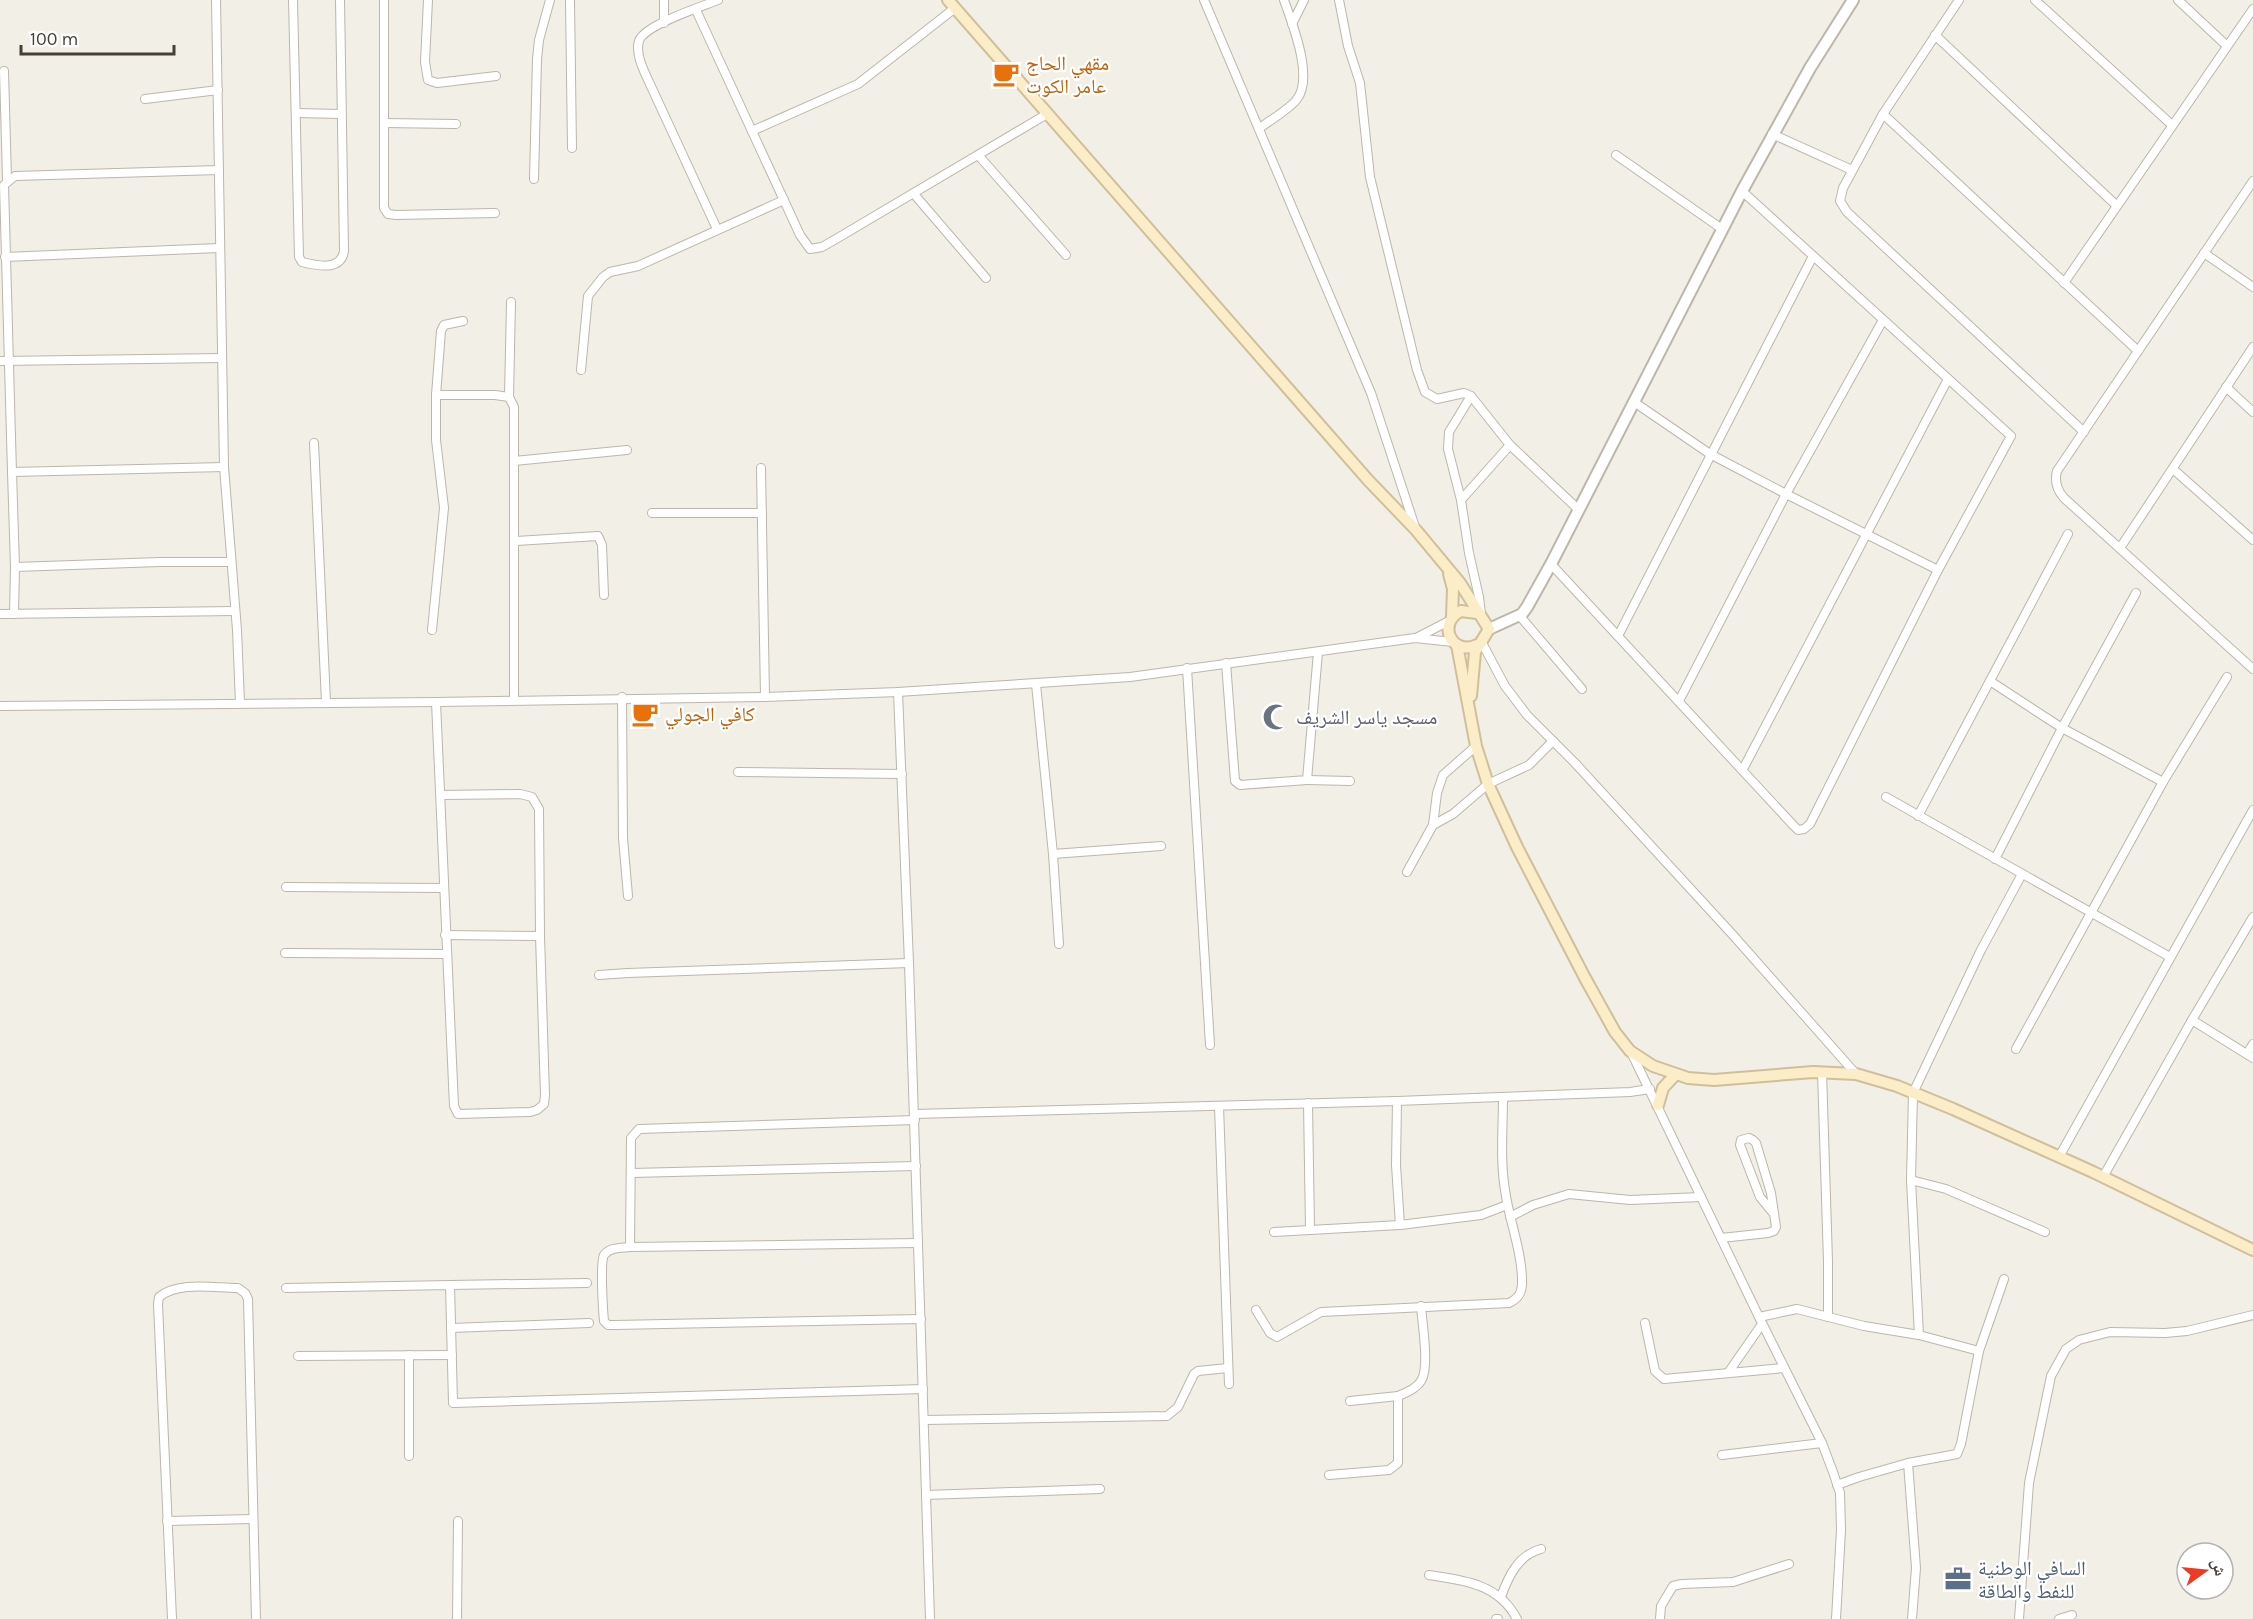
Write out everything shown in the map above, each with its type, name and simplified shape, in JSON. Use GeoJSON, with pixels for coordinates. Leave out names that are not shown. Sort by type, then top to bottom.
{"type":"FeatureCollection","features":[{"type":"Feature","properties":{"kind":"main road"},"geometry":{"type":"LineString","coordinates":[[952,4],[1368,480],[1416,530],[1460,583],[1489,629],[1479,643],[1472,671],[1470,713]]}},
{"type":"Feature","properties":{"kind":"main road"},"geometry":{"type":"LineString","coordinates":[[1446,566],[1453,589],[1448,632],[1455,644],[1476,746],[1488,784],[1585,978],[1615,1032],[1630,1051],[1653,1066],[1675,1075],[1714,1080],[1822,1072],[1856,1074],[1913,1093],[2059,1157],[2253,1250]]}},
{"type":"Feature","properties":{"kind":"main road"},"geometry":{"type":"LineString","coordinates":[[1451,619],[1456,613],[1467,610],[1479,615]]}},
{"type":"Feature","properties":{"kind":"main road"},"geometry":{"type":"LineString","coordinates":[[1455,644],[1467,648],[1479,643]]}},
{"type":"Feature","properties":{"kind":"main road"},"geometry":{"type":"LineString","coordinates":[[1658,1105],[1663,1088],[1675,1075]]}},
{"type":"Feature","properties":{"kind":"street"},"geometry":{"type":"LineString","coordinates":[[216,0],[224,467],[240,703]]}},
{"type":"Feature","properties":{"kind":"street"},"geometry":{"type":"LineString","coordinates":[[293,0],[299,256],[302,262],[331,265],[343,259],[344,250],[340,0]]}},
{"type":"Feature","properties":{"kind":"street"},"geometry":{"type":"LineString","coordinates":[[384,0],[384,208],[388,214],[495,213]]}},
{"type":"Feature","properties":{"kind":"street"},"geometry":{"type":"LineString","coordinates":[[428,0],[425,62],[428,80],[437,83],[496,76]]}},
{"type":"Feature","properties":{"kind":"street"},"geometry":{"type":"LineString","coordinates":[[534,179],[537,59],[539,40],[550,0]]}},
{"type":"Feature","properties":{"kind":"street"},"geometry":{"type":"LineString","coordinates":[[570,0],[572,148]]}},
{"type":"Feature","properties":{"kind":"street"},"geometry":{"type":"LineString","coordinates":[[663,0],[664,23]]}},
{"type":"Feature","properties":{"kind":"street"},"geometry":{"type":"LineString","coordinates":[[717,230],[649,82],[639,56],[638,44],[642,35],[652,27],[718,0]]}},
{"type":"Feature","properties":{"kind":"street"},"geometry":{"type":"LineString","coordinates":[[1204,0],[1371,393],[1416,530]]}},
{"type":"Feature","properties":{"kind":"street"},"geometry":{"type":"LineString","coordinates":[[1260,128],[1297,99],[1304,81],[1303,66],[1284,0]]}},
{"type":"Feature","properties":{"kind":"street"},"geometry":{"type":"LineString","coordinates":[[1292,24],[1304,0]]}},
{"type":"Feature","properties":{"kind":"street"},"geometry":{"type":"LineString","coordinates":[[1339,0],[1348,46],[1360,83],[1370,177],[1420,381],[1425,392],[1437,399],[1464,393],[1471,396],[1510,446],[1579,510]]}},
{"type":"Feature","properties":{"kind":"street"},"geometry":{"type":"LineString","coordinates":[[1489,629],[1519,615],[1527,607],[1772,134],[1853,0]]}},
{"type":"Feature","properties":{"kind":"street"},"geometry":{"type":"LineString","coordinates":[[1959,0],[1883,114],[1841,192],[1840,201],[1844,209],[2084,432]]}},
{"type":"Feature","properties":{"kind":"street"},"geometry":{"type":"LineString","coordinates":[[2035,0],[2172,125]]}},
{"type":"Feature","properties":{"kind":"street"},"geometry":{"type":"LineString","coordinates":[[2178,0],[2228,46]]}},
{"type":"Feature","properties":{"kind":"street"},"geometry":{"type":"LineString","coordinates":[[752,131],[858,84],[952,4]]}},
{"type":"Feature","properties":{"kind":"street"},"geometry":{"type":"LineString","coordinates":[[2064,283],[2253,9]]}},
{"type":"Feature","properties":{"kind":"street"},"geometry":{"type":"LineString","coordinates":[[696,10],[804,243],[810,249],[817,249],[914,194],[1047,114]]}},
{"type":"Feature","properties":{"kind":"street"},"geometry":{"type":"LineString","coordinates":[[1935,35],[2117,206]]}},
{"type":"Feature","properties":{"kind":"street"},"geometry":{"type":"LineString","coordinates":[[4,70],[7,180],[4,185],[4,361],[12,472],[14,614]]}},
{"type":"Feature","properties":{"kind":"street"},"geometry":{"type":"LineString","coordinates":[[145,99],[218,90]]}},
{"type":"Feature","properties":{"kind":"street"},"geometry":{"type":"LineString","coordinates":[[296,113],[341,114]]}},
{"type":"Feature","properties":{"kind":"street"},"geometry":{"type":"LineString","coordinates":[[1883,114],[2138,351]]}},
{"type":"Feature","properties":{"kind":"street"},"geometry":{"type":"LineString","coordinates":[[384,123],[456,124]]}},
{"type":"Feature","properties":{"kind":"street"},"geometry":{"type":"LineString","coordinates":[[1772,134],[1852,170]]}},
{"type":"Feature","properties":{"kind":"street"},"geometry":{"type":"LineString","coordinates":[[1616,155],[1722,229]]}},
{"type":"Feature","properties":{"kind":"street"},"geometry":{"type":"LineString","coordinates":[[979,156],[1066,255]]}},
{"type":"Feature","properties":{"kind":"street"},"geometry":{"type":"LineString","coordinates":[[7,180],[15,176],[219,170]]}},
{"type":"Feature","properties":{"kind":"street"},"geometry":{"type":"LineString","coordinates":[[2253,181],[2057,471],[2056,483],[2064,498],[2253,669]]}},
{"type":"Feature","properties":{"kind":"street"},"geometry":{"type":"LineString","coordinates":[[1551,564],[1798,830],[1810,824],[1938,570],[2011,436],[1742,191]]}},
{"type":"Feature","properties":{"kind":"street"},"geometry":{"type":"LineString","coordinates":[[914,194],[986,278]]}},
{"type":"Feature","properties":{"kind":"street"},"geometry":{"type":"LineString","coordinates":[[580,370],[588,296],[603,277],[610,272],[638,266],[784,200]]}},
{"type":"Feature","properties":{"kind":"street"},"geometry":{"type":"LineString","coordinates":[[5,257],[219,248]]}},
{"type":"Feature","properties":{"kind":"street"},"geometry":{"type":"LineString","coordinates":[[2204,253],[2253,287]]}},
{"type":"Feature","properties":{"kind":"street"},"geometry":{"type":"LineString","coordinates":[[1618,636],[1813,256]]}},
{"type":"Feature","properties":{"kind":"street"},"geometry":{"type":"LineString","coordinates":[[511,302],[509,397],[514,407],[516,541],[514,700]]}},
{"type":"Feature","properties":{"kind":"street"},"geometry":{"type":"LineString","coordinates":[[1679,701],[1786,494],[1883,320]]}},
{"type":"Feature","properties":{"kind":"street"},"geometry":{"type":"LineString","coordinates":[[432,630],[444,508],[436,440],[436,395],[441,331],[444,325],[463,321]]}},
{"type":"Feature","properties":{"kind":"street"},"geometry":{"type":"LineString","coordinates":[[2120,548],[2253,347]]}},
{"type":"Feature","properties":{"kind":"street"},"geometry":{"type":"LineString","coordinates":[[4,361],[221,358]]}},
{"type":"Feature","properties":{"kind":"street"},"geometry":{"type":"LineString","coordinates":[[1743,769],[1948,379]]}},
{"type":"Feature","properties":{"kind":"street"},"geometry":{"type":"LineString","coordinates":[[2226,387],[2253,412]]}},
{"type":"Feature","properties":{"kind":"street"},"geometry":{"type":"LineString","coordinates":[[436,395],[509,397]]}},
{"type":"Feature","properties":{"kind":"street"},"geometry":{"type":"LineString","coordinates":[[1471,396],[1449,432],[1448,449],[1461,500],[1468,554],[1479,597],[1479,615]]}},
{"type":"Feature","properties":{"kind":"street"},"geometry":{"type":"LineString","coordinates":[[1634,402],[1710,454],[1938,570]]}},
{"type":"Feature","properties":{"kind":"street"},"geometry":{"type":"LineString","coordinates":[[314,443],[326,702]]}},
{"type":"Feature","properties":{"kind":"street"},"geometry":{"type":"LineString","coordinates":[[1461,500],[1510,446]]}},
{"type":"Feature","properties":{"kind":"street"},"geometry":{"type":"LineString","coordinates":[[514,461],[627,450]]}},
{"type":"Feature","properties":{"kind":"street"},"geometry":{"type":"LineString","coordinates":[[12,472],[224,467]]}},
{"type":"Feature","properties":{"kind":"street"},"geometry":{"type":"LineString","coordinates":[[761,468],[765,697]]}},
{"type":"Feature","properties":{"kind":"street"},"geometry":{"type":"LineString","coordinates":[[2173,469],[2253,540]]}},
{"type":"Feature","properties":{"kind":"street"},"geometry":{"type":"LineString","coordinates":[[652,513],[762,513]]}},
{"type":"Feature","properties":{"kind":"street"},"geometry":{"type":"LineString","coordinates":[[1918,816],[2068,534]]}},
{"type":"Feature","properties":{"kind":"street"},"geometry":{"type":"LineString","coordinates":[[516,541],[598,536],[602,545],[604,595]]}},
{"type":"Feature","properties":{"kind":"street"},"geometry":{"type":"LineString","coordinates":[[15,567],[231,562]]}},
{"type":"Feature","properties":{"kind":"street"},"geometry":{"type":"LineString","coordinates":[[1995,859],[2062,728],[2136,593]]}},
{"type":"Feature","properties":{"kind":"street"},"geometry":{"type":"LineString","coordinates":[[0,614],[235,611]]}},
{"type":"Feature","properties":{"kind":"street"},"geometry":{"type":"LineString","coordinates":[[1519,615],[1582,689]]}},
{"type":"Feature","properties":{"kind":"street"},"geometry":{"type":"LineString","coordinates":[[1414,638],[1451,619]]}},
{"type":"Feature","properties":{"kind":"street"},"geometry":{"type":"LineString","coordinates":[[0,706],[765,697],[898,692],[1130,677],[1414,638],[1455,644]]}},
{"type":"Feature","properties":{"kind":"street"},"geometry":{"type":"LineString","coordinates":[[1479,643],[1511,696],[1724,926],[1856,1074]]}},
{"type":"Feature","properties":{"kind":"street"},"geometry":{"type":"LineString","coordinates":[[1307,780],[1318,652]]}},
{"type":"Feature","properties":{"kind":"street"},"geometry":{"type":"LineString","coordinates":[[1226,663],[1235,781],[1240,785],[1307,780],[1350,781]]}},
{"type":"Feature","properties":{"kind":"street"},"geometry":{"type":"LineString","coordinates":[[1186,668],[1210,1045]]}},
{"type":"Feature","properties":{"kind":"street"},"geometry":{"type":"LineString","coordinates":[[2016,1049],[2163,782],[2228,677]]}},
{"type":"Feature","properties":{"kind":"street"},"geometry":{"type":"LineString","coordinates":[[1990,681],[2062,728],[2163,782]]}},
{"type":"Feature","properties":{"kind":"street"},"geometry":{"type":"LineString","coordinates":[[1036,684],[1053,854],[1059,944]]}},
{"type":"Feature","properties":{"kind":"street"},"geometry":{"type":"LineString","coordinates":[[898,692],[930,1619]]}},
{"type":"Feature","properties":{"kind":"street"},"geometry":{"type":"LineString","coordinates":[[622,698],[623,837],[628,896]]}},
{"type":"Feature","properties":{"kind":"street"},"geometry":{"type":"LineString","coordinates":[[436,702],[445,935],[454,1106],[458,1114],[537,1110],[544,1104],[545,1095],[540,936],[540,821],[537,803],[532,796],[520,794],[440,795]]}},
{"type":"Feature","properties":{"kind":"street"},"geometry":{"type":"LineString","coordinates":[[1433,825],[1453,814],[1488,784],[1529,765],[1553,741]]}},
{"type":"Feature","properties":{"kind":"street"},"geometry":{"type":"LineString","coordinates":[[1407,872],[1433,825],[1437,794],[1443,775],[1476,746]]}},
{"type":"Feature","properties":{"kind":"street"},"geometry":{"type":"LineString","coordinates":[[738,772],[902,774]]}},
{"type":"Feature","properties":{"kind":"street"},"geometry":{"type":"LineString","coordinates":[[1886,797],[2090,914],[2170,957]]}},
{"type":"Feature","properties":{"kind":"street"},"geometry":{"type":"LineString","coordinates":[[2059,1157],[2253,810]]}},
{"type":"Feature","properties":{"kind":"street"},"geometry":{"type":"LineString","coordinates":[[1053,854],[1161,846]]}},
{"type":"Feature","properties":{"kind":"street"},"geometry":{"type":"LineString","coordinates":[[1919,1335],[1911,1180],[1913,1093],[1981,950],[2022,874]]}},
{"type":"Feature","properties":{"kind":"street"},"geometry":{"type":"LineString","coordinates":[[286,887],[444,888]]}},
{"type":"Feature","properties":{"kind":"street"},"geometry":{"type":"LineString","coordinates":[[2103,1177],[2253,916]]}},
{"type":"Feature","properties":{"kind":"street"},"geometry":{"type":"LineString","coordinates":[[445,935],[540,936]]}},
{"type":"Feature","properties":{"kind":"street"},"geometry":{"type":"LineString","coordinates":[[285,953],[446,954]]}},
{"type":"Feature","properties":{"kind":"street"},"geometry":{"type":"LineString","coordinates":[[599,975],[909,963]]}},
{"type":"Feature","properties":{"kind":"street"},"geometry":{"type":"LineString","coordinates":[[2192,1020],[2250,1056],[2253,1044]]}},
{"type":"Feature","properties":{"kind":"street"},"geometry":{"type":"LineString","coordinates":[[1630,1051],[1822,1443],[1840,1493],[1841,1530],[1836,1619]]}},
{"type":"Feature","properties":{"kind":"street"},"geometry":{"type":"LineString","coordinates":[[1822,1072],[1828,1317]]}},
{"type":"Feature","properties":{"kind":"street"},"geometry":{"type":"LineString","coordinates":[[630,1247],[631,1138],[634,1132],[645,1127],[1503,1097],[1650,1089]]}},
{"type":"Feature","properties":{"kind":"street"},"geometry":{"type":"LineString","coordinates":[[1256,1310],[1270,1333],[1277,1337],[1321,1312],[1509,1303],[1516,1299],[1522,1285],[1517,1242],[1507,1205],[1503,1173],[1503,1097]]}},
{"type":"Feature","properties":{"kind":"street"},"geometry":{"type":"LineString","coordinates":[[1397,1101],[1396,1165],[1400,1225]]}},
{"type":"Feature","properties":{"kind":"street"},"geometry":{"type":"LineString","coordinates":[[1308,1103],[1310,1230]]}},
{"type":"Feature","properties":{"kind":"street"},"geometry":{"type":"LineString","coordinates":[[1219,1106],[1229,1384]]}},
{"type":"Feature","properties":{"kind":"street"},"geometry":{"type":"LineString","coordinates":[[1721,1238],[1774,1231],[1776,1227],[1771,1193],[1756,1143],[1754,1140],[1745,1138],[1741,1140],[1740,1145],[1761,1197],[1774,1214]]}},
{"type":"Feature","properties":{"kind":"street"},"geometry":{"type":"LineString","coordinates":[[632,1173],[916,1166]]}},
{"type":"Feature","properties":{"kind":"street"},"geometry":{"type":"LineString","coordinates":[[1911,1180],[1946,1190],[2045,1232]]}},
{"type":"Feature","properties":{"kind":"street"},"geometry":{"type":"LineString","coordinates":[[1510,1217],[1533,1205],[1569,1194],[1630,1200],[1701,1197]]}},
{"type":"Feature","properties":{"kind":"street"},"geometry":{"type":"LineString","coordinates":[[1274,1232],[1400,1225],[1481,1215],[1507,1205]]}},
{"type":"Feature","properties":{"kind":"street"},"geometry":{"type":"LineString","coordinates":[[918,1242],[630,1247],[610,1250],[603,1256],[603,1309],[604,1321],[608,1325],[921,1318]]}},
{"type":"Feature","properties":{"kind":"street"},"geometry":{"type":"LineString","coordinates":[[1837,1485],[1908,1463],[1952,1456],[1960,1451],[1979,1351],[2004,1280]]}},
{"type":"Feature","properties":{"kind":"street"},"geometry":{"type":"LineString","coordinates":[[286,1288],[586,1283]]}},
{"type":"Feature","properties":{"kind":"street"},"geometry":{"type":"LineString","coordinates":[[450,1286],[453,1403],[923,1389]]}},
{"type":"Feature","properties":{"kind":"street"},"geometry":{"type":"LineString","coordinates":[[172,1619],[159,1297],[165,1292],[182,1288],[238,1288],[245,1293],[248,1299],[256,1619]]}},
{"type":"Feature","properties":{"kind":"street"},"geometry":{"type":"LineString","coordinates":[[1350,1401],[1398,1396],[1421,1381],[1425,1370],[1421,1306]]}},
{"type":"Feature","properties":{"kind":"street"},"geometry":{"type":"LineString","coordinates":[[1728,1373],[1760,1320],[1797,1309],[1864,1326],[1919,1335],[1979,1351]]}},
{"type":"Feature","properties":{"kind":"street"},"geometry":{"type":"LineString","coordinates":[[2019,1619],[2029,1483],[2051,1376],[2066,1349],[2079,1340],[2110,1332],[2187,1331],[2253,1316]]}},
{"type":"Feature","properties":{"kind":"street"},"geometry":{"type":"LineString","coordinates":[[451,1328],[589,1323]]}},
{"type":"Feature","properties":{"kind":"street"},"geometry":{"type":"LineString","coordinates":[[1645,1323],[1655,1371],[1660,1377],[1784,1368]]}},
{"type":"Feature","properties":{"kind":"street"},"geometry":{"type":"LineString","coordinates":[[409,1355],[409,1456]]}},
{"type":"Feature","properties":{"kind":"street"},"geometry":{"type":"LineString","coordinates":[[298,1356],[452,1355]]}},
{"type":"Feature","properties":{"kind":"street"},"geometry":{"type":"LineString","coordinates":[[924,1420],[1167,1416],[1178,1407],[1194,1374],[1198,1371],[1228,1368]]}},
{"type":"Feature","properties":{"kind":"street"},"geometry":{"type":"LineString","coordinates":[[1329,1475],[1389,1470],[1395,1467],[1399,1456],[1398,1396]]}},
{"type":"Feature","properties":{"kind":"street"},"geometry":{"type":"LineString","coordinates":[[1722,1455],[1822,1443]]}},
{"type":"Feature","properties":{"kind":"street"},"geometry":{"type":"LineString","coordinates":[[1908,1463],[1916,1568],[1912,1619]]}},
{"type":"Feature","properties":{"kind":"street"},"geometry":{"type":"LineString","coordinates":[[926,1495],[1100,1489]]}},
{"type":"Feature","properties":{"kind":"street"},"geometry":{"type":"LineString","coordinates":[[167,1521],[253,1520]]}},
{"type":"Feature","properties":{"kind":"street"},"geometry":{"type":"LineString","coordinates":[[457,1619],[458,1521]]}},
{"type":"Feature","properties":{"kind":"street"},"geometry":{"type":"LineString","coordinates":[[1501,1597],[1508,1577],[1521,1560],[1532,1551],[1541,1549]]}},
{"type":"Feature","properties":{"kind":"street"},"geometry":{"type":"LineString","coordinates":[[1660,1619],[1661,1606],[1673,1586],[1733,1581],[1790,1564]]}},
{"type":"Feature","properties":{"kind":"street"},"geometry":{"type":"LineString","coordinates":[[1429,1575],[1478,1584],[1501,1597],[1517,1619]]}},
{"type":"Feature","properties":{"kind":"street"},"geometry":{"type":"LineString","coordinates":[[2059,1619],[2072,1615]]}},
{"type":"Feature","properties":{"kind":"place","name":"مقهي الحاج عامر الكوت"},"geometry":{"type":"Point","coordinates":[1006,74]}},
{"type":"Feature","properties":{"kind":"place","name":"كافي الجولي"},"geometry":{"type":"Point","coordinates":[645,714]}},
{"type":"Feature","properties":{"kind":"place","name":"مسجد ياسر الشريف"},"geometry":{"type":"Point","coordinates":[1276,717]}},
{"type":"Feature","properties":{"kind":"place","name":"السافي الوطنية للنفط والطاقة"},"geometry":{"type":"Point","coordinates":[1958,1579]}}]}
